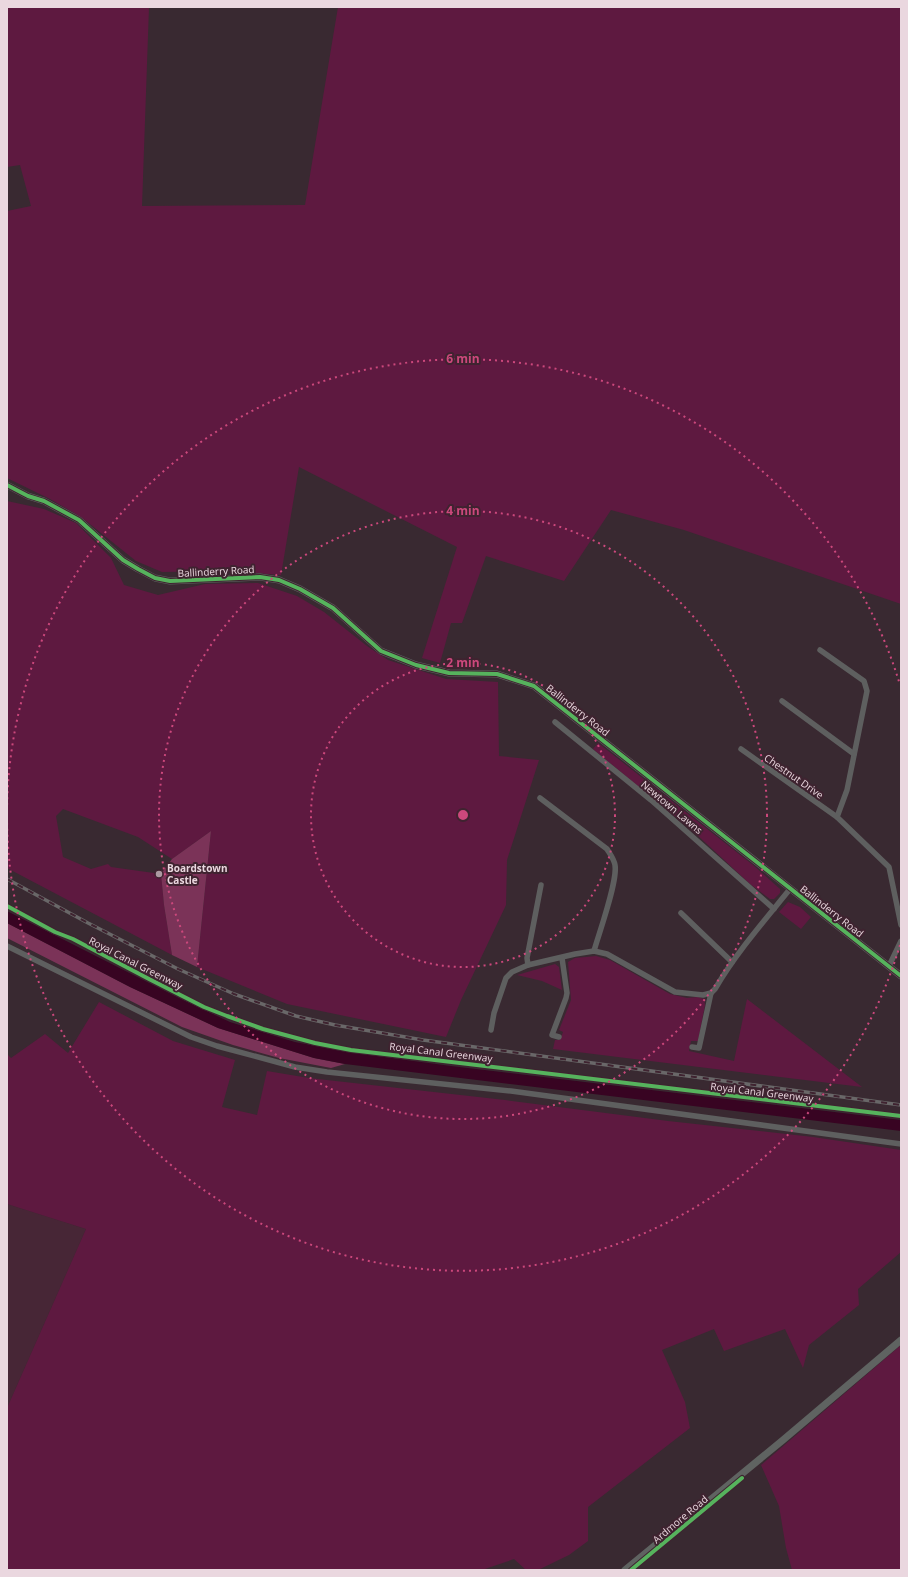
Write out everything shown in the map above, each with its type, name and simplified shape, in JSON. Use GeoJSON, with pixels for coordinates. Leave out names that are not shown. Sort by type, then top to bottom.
{"type":"FeatureCollection","features":[{"type":"Feature","properties":{"kind":"street","name":"Ballinderry Road"},"geometry":{"type":"LineString","coordinates":[[7,485],[28,496],[44,501],[79,520],[123,560],[156,578],[170,581],[260,576],[279,580],[300,589],[333,608],[381,651],[416,665],[449,674],[497,674],[534,686],[901,976]]}},
{"type":"Feature","properties":{"kind":"street"},"geometry":{"type":"LineString","coordinates":[[820,650],[864,681],[867,691],[847,790],[838,817]]}},
{"type":"Feature","properties":{"kind":"street"},"geometry":{"type":"LineString","coordinates":[[782,701],[854,754]]}},
{"type":"Feature","properties":{"kind":"street","name":"Newtown Lawns"},"geometry":{"type":"LineString","coordinates":[[555,722],[651,800],[774,909]]}},
{"type":"Feature","properties":{"kind":"street","name":"Chestnut Drive"},"geometry":{"type":"LineString","coordinates":[[741,749],[838,817],[888,868],[901,925]]}},
{"type":"Feature","properties":{"kind":"street"},"geometry":{"type":"LineString","coordinates":[[540,798],[607,849],[613,858],[615,867],[612,887],[594,951]]}},
{"type":"Feature","properties":{"kind":"street"},"geometry":{"type":"LineString","coordinates":[[528,965],[527,958],[541,886]]}},
{"type":"Feature","properties":{"kind":"street"},"geometry":{"type":"LineString","coordinates":[[491,1030],[494,1013],[506,978],[512,972],[528,965],[594,951],[607,954],[675,992],[703,995],[711,993],[732,962],[790,889]]}},
{"type":"Feature","properties":{"kind":"street"},"geometry":{"type":"LineString","coordinates":[[681,913],[732,962]]}},
{"type":"Feature","properties":{"kind":"street"},"geometry":{"type":"LineString","coordinates":[[889,966],[901,942]]}},
{"type":"Feature","properties":{"kind":"street"},"geometry":{"type":"LineString","coordinates":[[7,946],[191,1037],[217,1046],[295,1067],[327,1072],[511,1091],[706,1116],[738,1123],[805,1130],[901,1144]]}},
{"type":"Feature","properties":{"kind":"street"},"geometry":{"type":"LineString","coordinates":[[559,1037],[552,1035],[567,993],[562,958]]}},
{"type":"Feature","properties":{"kind":"street"},"geometry":{"type":"LineString","coordinates":[[692,1047],[699,1048],[711,993]]}},
{"type":"Feature","properties":{"kind":"street","name":"Ardmore Road"},"geometry":{"type":"LineString","coordinates":[[625,1570],[783,1440],[901,1340]]}},
{"type":"Feature","properties":{"kind":"shaded area"},"geometry":{"type":"Polygon","coordinates":[[[7,7],[149,7],[142,206],[305,205],[338,7],[901,7],[901,604],[684,530],[611,510],[564,581],[486,556],[462,623],[451,623],[440,663],[422,658],[457,547],[299,467],[281,575],[229,571],[162,572],[136,561],[81,517],[50,499],[7,478],[7,211],[31,206],[20,165],[7,167],[7,7]]]}},
{"type":"Feature","properties":{"kind":"shaded area"},"geometry":{"type":"Polygon","coordinates":[[[7,501],[44,509],[76,523],[111,558],[124,585],[158,595],[205,584],[258,583],[297,596],[324,612],[367,646],[388,660],[446,679],[498,682],[499,756],[539,760],[507,860],[506,905],[461,1000],[446,1037],[287,1004],[197,967],[211,831],[172,859],[138,837],[63,809],[56,816],[63,857],[91,869],[108,864],[111,867],[161,874],[172,955],[7,868],[7,501]]]}},
{"type":"Feature","properties":{"kind":"shaded area"},"geometry":{"type":"Polygon","coordinates":[[[598,743],[753,865],[780,889],[780,893],[774,899],[770,899],[750,884],[695,833],[593,749],[598,743]]]}},
{"type":"Feature","properties":{"kind":"shaded area"},"geometry":{"type":"Polygon","coordinates":[[[211,831],[197,967],[172,955],[161,874],[172,859],[211,831]]]}},
{"type":"Feature","properties":{"kind":"shaded area"},"geometry":{"type":"Polygon","coordinates":[[[788,902],[800,907],[811,917],[801,929],[779,912],[788,902]]]}},
{"type":"Feature","properties":{"kind":"shaded area"},"geometry":{"type":"Polygon","coordinates":[[[7,911],[181,999],[230,1022],[295,1042],[347,1052],[451,1066],[901,1120],[901,1131],[345,1064],[314,1058],[218,1028],[130,987],[7,923],[7,911]]]}},
{"type":"Feature","properties":{"kind":"shaded area"},"geometry":{"type":"Polygon","coordinates":[[[7,923],[130,987],[218,1028],[314,1058],[345,1064],[331,1068],[279,1058],[233,1045],[182,1027],[7,938],[7,923]]]}},
{"type":"Feature","properties":{"kind":"shaded area"},"geometry":{"type":"Polygon","coordinates":[[[596,956],[610,960],[670,994],[687,998],[698,997],[704,999],[705,1005],[698,1041],[691,1041],[689,1051],[734,1061],[747,999],[862,1087],[553,1049],[555,1040],[560,1040],[563,1032],[559,1030],[571,1000],[568,962],[575,958],[596,956]]]}},
{"type":"Feature","properties":{"kind":"shaded area"},"geometry":{"type":"Polygon","coordinates":[[[555,964],[559,967],[562,990],[542,981],[517,975],[555,964]]]}},
{"type":"Feature","properties":{"kind":"shaded area"},"geometry":{"type":"Polygon","coordinates":[[[99,1002],[173,1041],[235,1060],[222,1107],[257,1115],[267,1071],[309,1078],[813,1137],[901,1150],[901,1252],[858,1289],[859,1305],[809,1345],[803,1368],[785,1329],[724,1351],[714,1329],[662,1350],[685,1402],[690,1428],[588,1507],[588,1541],[569,1555],[538,1570],[526,1570],[514,1559],[482,1570],[7,1570],[7,1408],[86,1229],[7,1204],[7,1054],[11,1058],[45,1034],[68,1053],[99,1002]]]}},
{"type":"Feature","properties":{"kind":"shaded area"},"geometry":{"type":"Polygon","coordinates":[[[7,1204],[86,1229],[7,1408],[7,1204]]]}},
{"type":"Feature","properties":{"kind":"shaded area"},"geometry":{"type":"Polygon","coordinates":[[[901,1345],[901,1570],[792,1570],[786,1548],[779,1506],[761,1465],[901,1345]]]}},
{"type":"Feature","properties":{"kind":"railway"},"geometry":{"type":"LineString","coordinates":[[7,879],[88,923],[178,969],[234,994],[296,1016],[335,1025],[423,1040],[901,1105]]}},
{"type":"Feature","properties":{"kind":"cycle path"},"geometry":{"type":"LineString","coordinates":[[7,485],[28,496],[44,501],[79,520],[123,560],[155,578],[170,581],[260,577],[279,580],[300,589],[333,608],[381,651],[416,665],[449,673],[497,674],[534,686],[901,976]]}},
{"type":"Feature","properties":{"kind":"cycle path","name":"Royal Canal Greenway"},"geometry":{"type":"LineString","coordinates":[[7,906],[55,932],[73,939],[204,1007],[263,1029],[315,1043],[351,1050],[901,1116]]}},
{"type":"Feature","properties":{"kind":"cycle path"},"geometry":{"type":"LineString","coordinates":[[631,1570],[742,1478]]}},
{"type":"Feature","properties":{"kind":"place","name":"Boardstown Castle"},"geometry":{"type":"Point","coordinates":[159,874]}}]}
